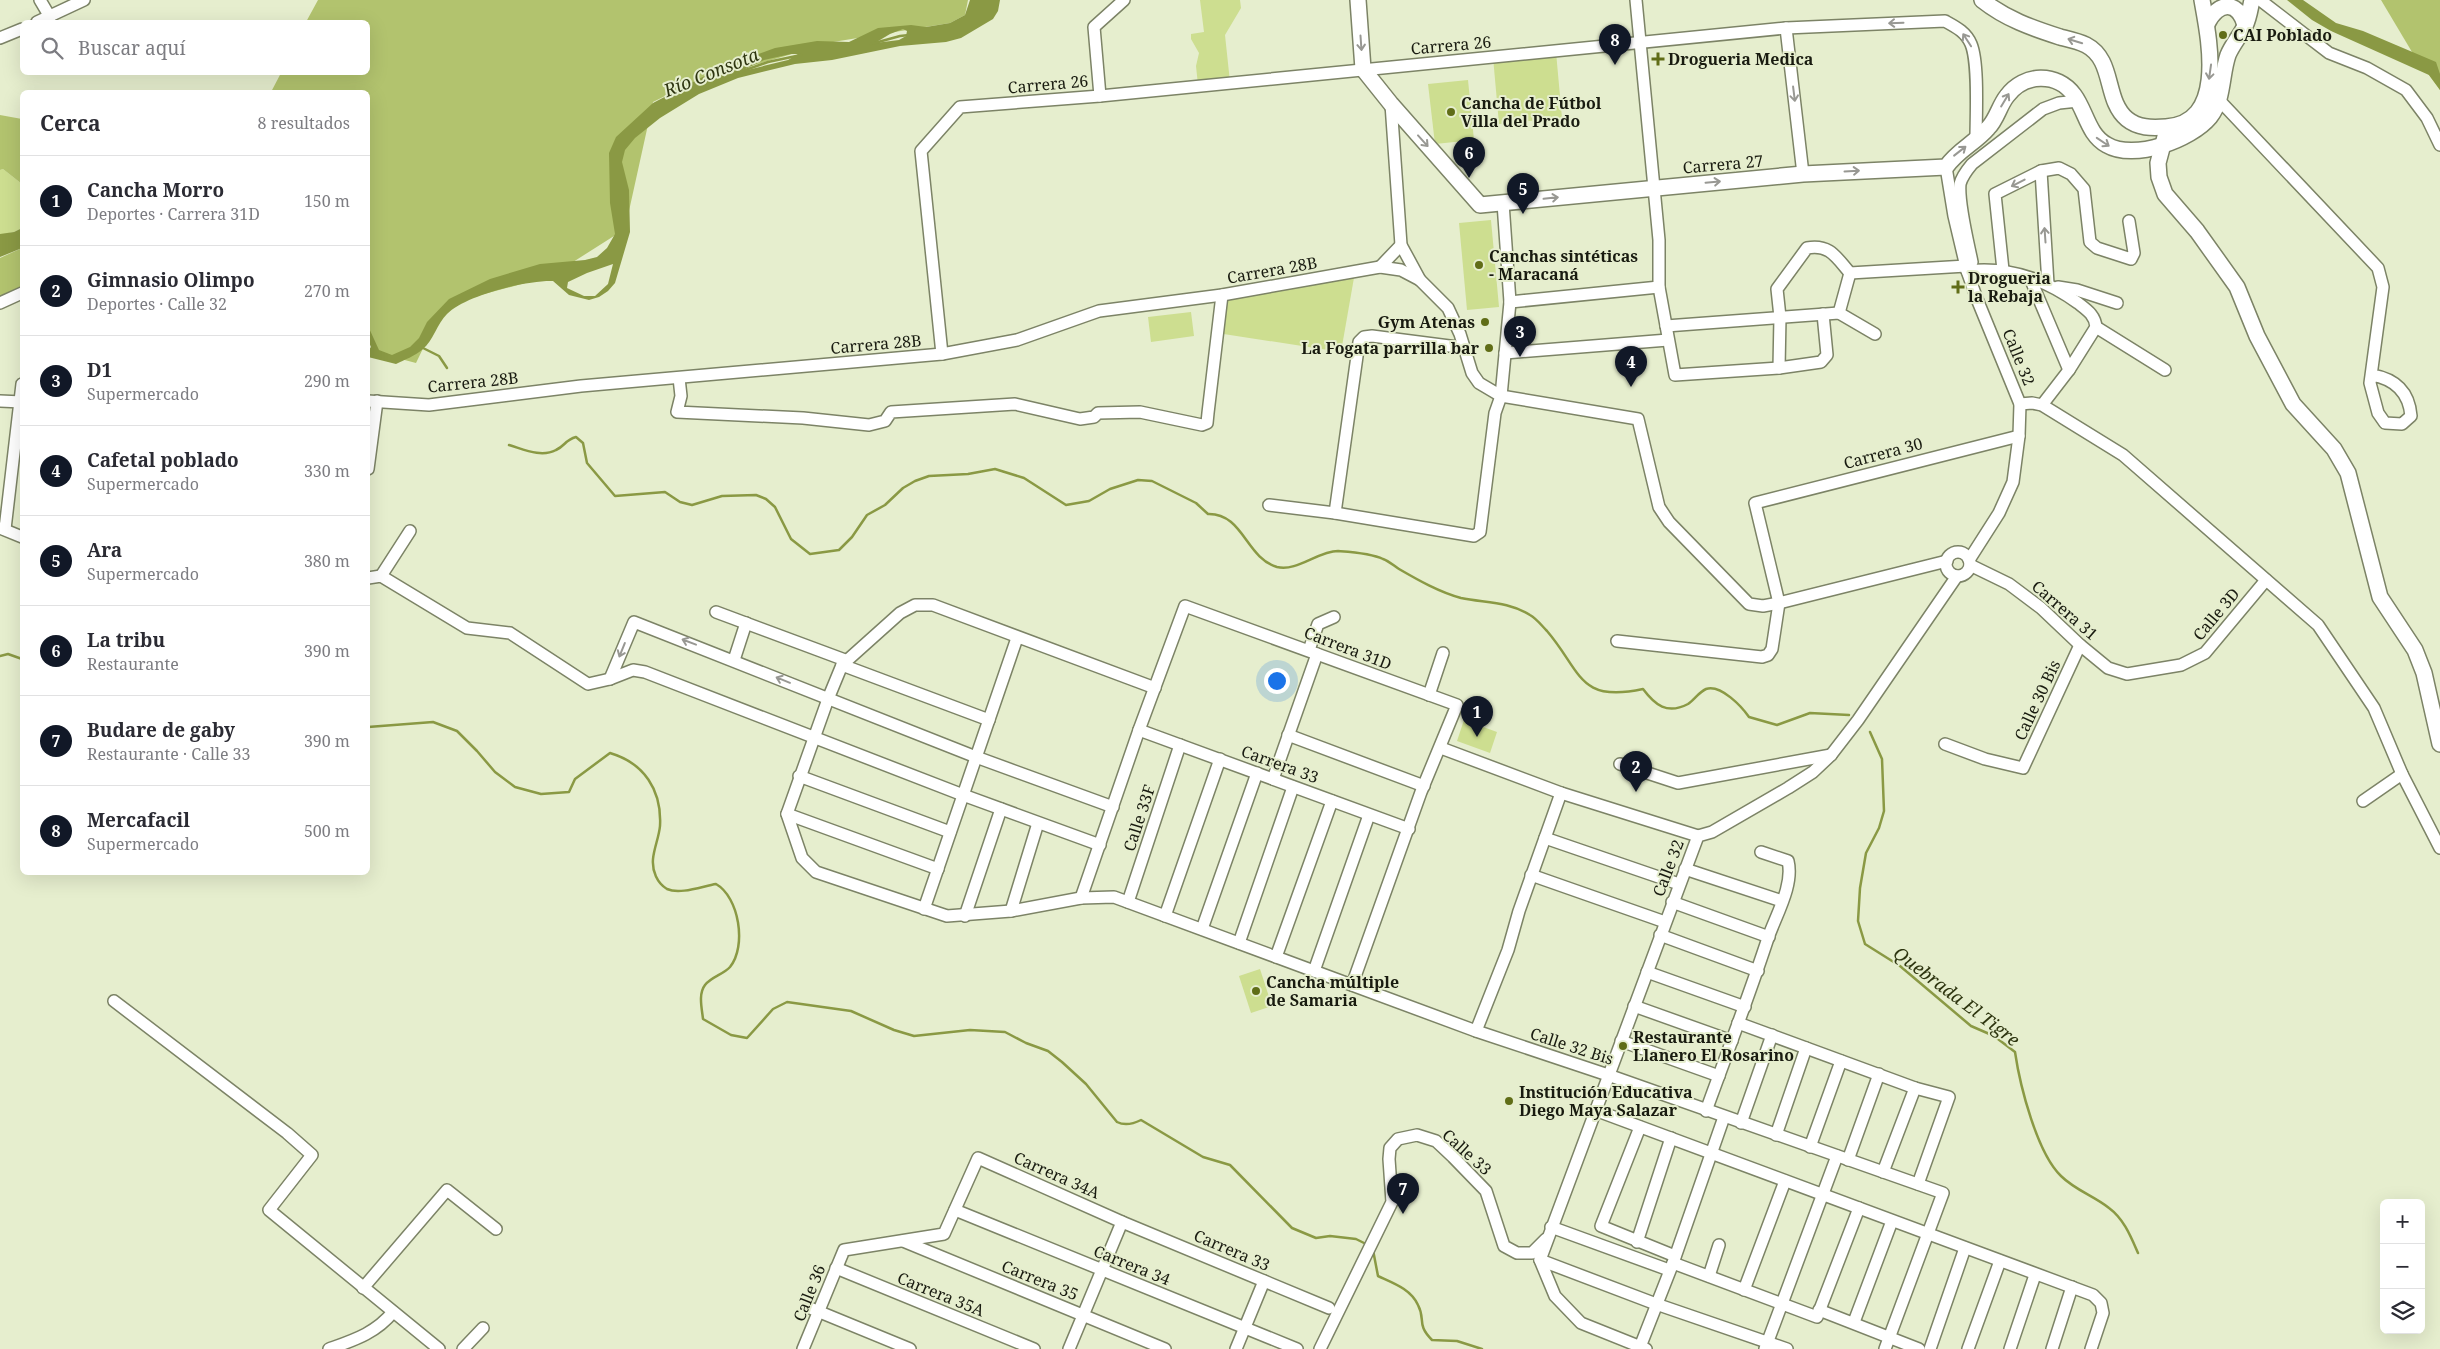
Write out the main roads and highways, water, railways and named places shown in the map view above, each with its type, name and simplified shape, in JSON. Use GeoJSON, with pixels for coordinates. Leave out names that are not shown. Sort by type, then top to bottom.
{"type":"FeatureCollection","features":[{"type":"Feature","properties":{"kind":"main road","name":"Carrera 27"},"geometry":{"type":"LineString","coordinates":[[1358,0],[1362,69],[1480,205],[1803,174],[1946,167],[1954,155],[1976,139],[1995,120],[2006,96],[2017,85],[2034,79],[2055,79],[2063,82],[2078,101],[2096,138],[2107,146],[2120,150],[2162,147]]}},
{"type":"Feature","properties":{"kind":"main road"},"geometry":{"type":"LineString","coordinates":[[1982,0],[1998,13],[2015,22],[2086,44],[2098,54],[2108,74],[2118,109],[2126,118],[2138,126],[2152,128],[2174,127]]}},
{"type":"Feature","properties":{"kind":"main road"},"geometry":{"type":"LineString","coordinates":[[2202,0],[2211,53],[2206,95],[2203,105],[2193,117],[2166,133],[2158,163],[2159,177],[2165,194],[2197,231],[2237,287],[2257,336],[2293,404],[2334,449],[2348,473],[2380,597],[2416,650],[2424,673],[2440,744]]}},
{"type":"Feature","properties":{"kind":"main road"},"geometry":{"type":"LineString","coordinates":[[2162,147],[2203,124],[2211,116],[2219,100],[2228,55],[2245,25],[2252,0]]}},
{"type":"Feature","properties":{"kind":"main road"},"geometry":{"type":"LineString","coordinates":[[2206,24],[2216,9],[2223,6],[2231,6],[2238,10],[2245,25]]}},
{"type":"Feature","properties":{"kind":"waterway","name":"Río Consota"},"geometry":{"type":"LineString","coordinates":[[871,44],[909,35]]}},
{"type":"Feature","properties":{"kind":"waterway","name":"Río Consota"},"geometry":{"type":"LineString","coordinates":[[737,73],[768,62],[801,55]]}},
{"type":"Feature","properties":{"kind":"waterway","name":"Quebrada El Tigre"},"geometry":{"type":"LineString","coordinates":[[423,348],[439,356],[447,368]]}},
{"type":"Feature","properties":{"kind":"waterway","name":"Quebrada El Tigre"},"geometry":{"type":"LineString","coordinates":[[509,445],[532,452],[544,453],[556,450],[576,437],[583,443],[587,463],[615,496],[665,492],[680,502],[692,505],[722,496],[756,495],[766,499],[775,507],[791,539],[810,554],[839,550],[852,537],[867,515],[885,505],[903,488],[929,476],[968,474],[995,469],[1024,478],[1066,505],[1089,501],[1110,489],[1138,480],[1152,481],[1196,503],[1208,514],[1220,516],[1229,521],[1237,528],[1258,555],[1277,567],[1292,567],[1330,552],[1367,554],[1385,560],[1421,581],[1461,598],[1505,605],[1522,610],[1533,617],[1547,631],[1584,681],[1593,688],[1606,692],[1643,689],[1657,704],[1674,709],[1688,704],[1703,690],[1712,688],[1730,697],[1749,717],[1777,725],[1810,713],[1849,715]]}},
{"type":"Feature","properties":{"kind":"waterway"},"geometry":{"type":"LineString","coordinates":[[0,656],[8,654],[20,658]]}},
{"type":"Feature","properties":{"kind":"waterway"},"geometry":{"type":"LineString","coordinates":[[370,727],[433,722],[457,731],[495,772],[515,787],[541,794],[569,792],[575,779],[610,753],[622,758],[641,771],[649,780],[654,790],[660,813],[660,826],[653,859],[654,872],[658,880],[663,886],[672,891],[716,884],[724,890],[735,910],[739,935],[735,958],[730,967],[705,985],[701,997],[703,1019],[731,1035],[747,1038],[773,1009],[787,1002],[851,1011],[894,1030],[914,1036],[970,1030],[1005,1032],[1026,1043],[1048,1051],[1062,1062],[1086,1084],[1117,1122],[1129,1124],[1141,1120],[1203,1157],[1230,1165],[1292,1228],[1316,1238],[1330,1236],[1356,1239],[1368,1245]]}},
{"type":"Feature","properties":{"kind":"waterway","name":"Quebrada El Tigre"},"geometry":{"type":"LineString","coordinates":[[1870,732],[1882,759],[1884,811],[1879,828],[1866,853],[1860,888],[1858,921],[1865,944],[1900,966],[1971,1026],[1994,1036],[2015,1052],[2025,1100],[2044,1152],[2066,1181],[2103,1204],[2119,1217],[2138,1253]]}},
{"type":"Feature","properties":{"kind":"waterway"},"geometry":{"type":"LineString","coordinates":[[1373,1250],[1378,1276],[1401,1287],[1415,1299],[1420,1310],[1424,1330],[1432,1340],[1457,1341],[1482,1349]]}},
{"type":"Feature","properties":{"kind":"place","name":"CAI Poblado"},"geometry":{"type":"Point","coordinates":[2223,35]}},
{"type":"Feature","properties":{"kind":"place","name":"Drogueria Medica"},"geometry":{"type":"Point","coordinates":[1658,59]}},
{"type":"Feature","properties":{"kind":"place","name":"Mercafacil"},"geometry":{"type":"Point","coordinates":[1615,65]}},
{"type":"Feature","properties":{"kind":"place","name":"Cancha de Fútbol Villa del Prado"},"geometry":{"type":"Point","coordinates":[1451,112]}},
{"type":"Feature","properties":{"kind":"place","name":"La tribu"},"geometry":{"type":"Point","coordinates":[1469,178]}},
{"type":"Feature","properties":{"kind":"place","name":"Ara"},"geometry":{"type":"Point","coordinates":[1523,214]}},
{"type":"Feature","properties":{"kind":"place","name":"Canchas sintéticas - Maracaná"},"geometry":{"type":"Point","coordinates":[1479,265]}},
{"type":"Feature","properties":{"kind":"place","name":"Drogueria la Rebaja"},"geometry":{"type":"Point","coordinates":[1958,287]}},
{"type":"Feature","properties":{"kind":"place","name":"Gym Atenas"},"geometry":{"type":"Point","coordinates":[1485,322]}},
{"type":"Feature","properties":{"kind":"place","name":"La Fogata parrilla bar"},"geometry":{"type":"Point","coordinates":[1489,348]}},
{"type":"Feature","properties":{"kind":"place","name":"D1"},"geometry":{"type":"Point","coordinates":[1520,357]}},
{"type":"Feature","properties":{"kind":"place","name":"Cafetal poblado"},"geometry":{"type":"Point","coordinates":[1631,387]}},
{"type":"Feature","properties":{"kind":"place","name":"Cancha Morro"},"geometry":{"type":"Point","coordinates":[1477,737]}},
{"type":"Feature","properties":{"kind":"place","name":"Gimnasio Olimpo"},"geometry":{"type":"Point","coordinates":[1636,792]}},
{"type":"Feature","properties":{"kind":"place","name":"Cancha múltiple de Samaria"},"geometry":{"type":"Point","coordinates":[1256,991]}},
{"type":"Feature","properties":{"kind":"place","name":"Restaurante Llanero El Rosarino"},"geometry":{"type":"Point","coordinates":[1623,1046]}},
{"type":"Feature","properties":{"kind":"place","name":"Institución Educativa Diego Maya Salazar"},"geometry":{"type":"Point","coordinates":[1509,1101]}},
{"type":"Feature","properties":{"kind":"place","name":"Budare de gaby"},"geometry":{"type":"Point","coordinates":[1403,1214]}}]}
